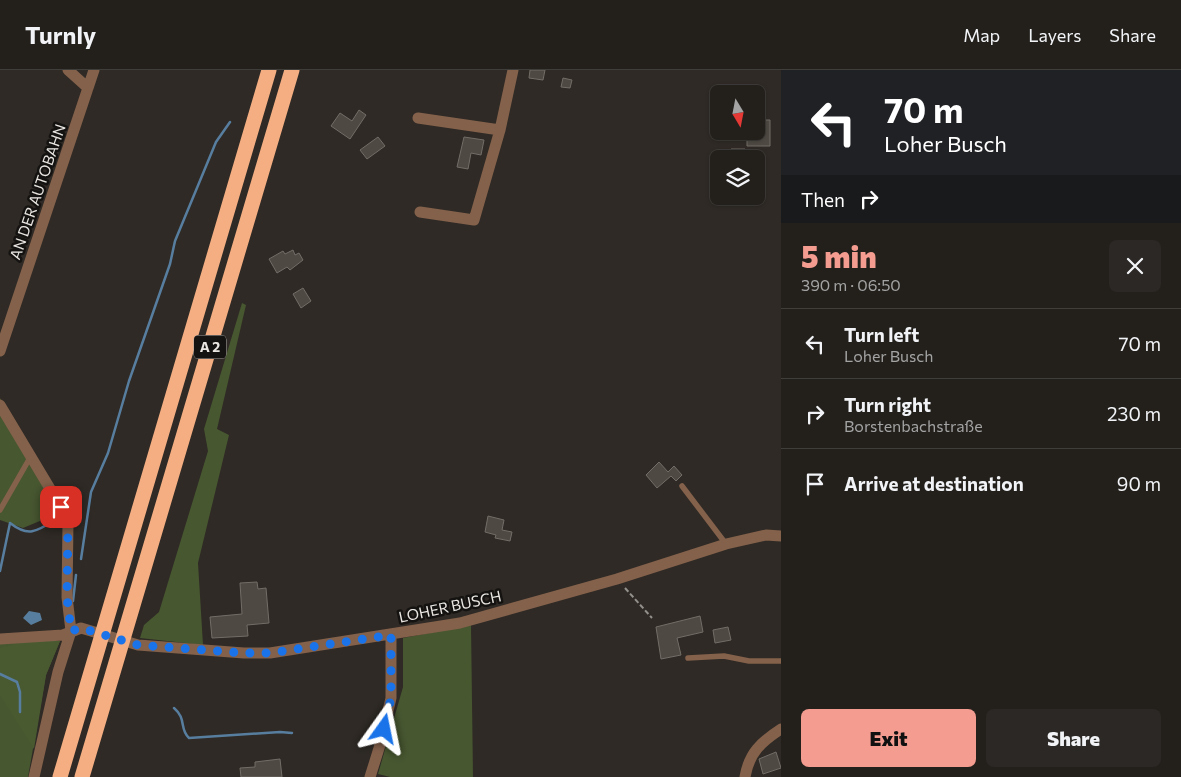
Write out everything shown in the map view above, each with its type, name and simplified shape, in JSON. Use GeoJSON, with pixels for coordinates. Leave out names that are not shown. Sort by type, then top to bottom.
{"type":"FeatureCollection","features":[{"type":"Feature","properties":{"kind":"highway","name":"A 2"},"geometry":{"type":"LineString","coordinates":[[60,777],[269,70]]}},
{"type":"Feature","properties":{"kind":"highway","name":"A 2"},"geometry":{"type":"LineString","coordinates":[[82,777],[292,70]]}},
{"type":"Feature","properties":{"kind":"street"},"geometry":{"type":"LineString","coordinates":[[68,70],[88,88]]}},
{"type":"Feature","properties":{"kind":"street","name":"AN DER AUTOBAHN"},"geometry":{"type":"LineString","coordinates":[[0,351],[94,70]]}},
{"type":"Feature","properties":{"kind":"street"},"geometry":{"type":"LineString","coordinates":[[420,212],[474,220],[500,130],[513,70]]}},
{"type":"Feature","properties":{"kind":"street"},"geometry":{"type":"LineString","coordinates":[[418,118],[500,130]]}},
{"type":"Feature","properties":{"kind":"street"},"geometry":{"type":"LineString","coordinates":[[0,405],[61,507],[68,523],[67,597],[71,631],[58,672],[34,777]]}},
{"type":"Feature","properties":{"kind":"street","name":"LOHER BUSCH"},"geometry":{"type":"LineString","coordinates":[[2,638],[63,635],[81,628],[138,645],[244,653],[270,653],[460,623],[617,579],[726,544],[766,535],[781,536]]}},
{"type":"Feature","properties":{"kind":"street"},"geometry":{"type":"LineString","coordinates":[[370,777],[391,698],[391,635]]}},
{"type":"Feature","properties":{"kind":"street"},"geometry":{"type":"LineString","coordinates":[[745,777],[750,756],[766,739],[781,729]]}},
{"type":"Feature","properties":{"kind":"lane"},"geometry":{"type":"LineString","coordinates":[[0,510],[31,456]]}},
{"type":"Feature","properties":{"kind":"lane"},"geometry":{"type":"LineString","coordinates":[[682,486],[726,544]]}},
{"type":"Feature","properties":{"kind":"lane"},"geometry":{"type":"LineString","coordinates":[[688,658],[724,656],[749,661],[781,661]]}},
{"type":"Feature","properties":{"kind":"path"},"geometry":{"type":"LineString","coordinates":[[617,579],[652,618]]}},
{"type":"Feature","properties":{"kind":"green space"},"geometry":{"type":"Polygon","coordinates":[[[242,303],[246,305],[217,429],[229,435],[198,563],[203,645],[140,638],[144,625],[159,612],[208,451],[204,429],[242,303]]]}},
{"type":"Feature","properties":{"kind":"green space"},"geometry":{"type":"Polygon","coordinates":[[[0,398],[65,519],[47,518],[23,528],[0,520],[0,398]]]}},
{"type":"Feature","properties":{"kind":"green space"},"geometry":{"type":"Polygon","coordinates":[[[471,625],[473,777],[390,777],[378,774],[403,687],[403,638],[471,625]]]}},
{"type":"Feature","properties":{"kind":"green space"},"geometry":{"type":"Polygon","coordinates":[[[27,641],[60,641],[46,675],[34,749],[0,695],[0,648],[27,641]]]}},
{"type":"Feature","properties":{"kind":"green space"},"geometry":{"type":"Polygon","coordinates":[[[60,641],[46,675],[28,777],[0,777],[0,642],[60,641]]]}},
{"type":"Feature","properties":{"kind":"water"},"geometry":{"type":"Polygon","coordinates":[[[29,611],[40,613],[42,620],[31,625],[23,618],[29,611]]]}},
{"type":"Feature","properties":{"kind":"building"},"geometry":{"type":"Polygon","coordinates":[[[530,70],[545,70],[543,80],[529,78],[530,70]]]}},
{"type":"Feature","properties":{"kind":"building"},"geometry":{"type":"Polygon","coordinates":[[[563,78],[572,80],[570,88],[561,87],[563,78]]]}},
{"type":"Feature","properties":{"kind":"building"},"geometry":{"type":"Polygon","coordinates":[[[359,110],[366,115],[350,139],[331,126],[340,113],[352,121],[359,110]]]}},
{"type":"Feature","properties":{"kind":"building"},"geometry":{"type":"Polygon","coordinates":[[[765,120],[770,120],[770,146],[747,146],[747,140],[765,140],[765,120]]]}},
{"type":"Feature","properties":{"kind":"building"},"geometry":{"type":"Polygon","coordinates":[[[378,137],[385,146],[367,159],[360,150],[378,137]]]}},
{"type":"Feature","properties":{"kind":"building"},"geometry":{"type":"Polygon","coordinates":[[[464,137],[484,140],[481,155],[471,153],[468,169],[457,167],[464,137]]]}},
{"type":"Feature","properties":{"kind":"building"},"geometry":{"type":"Polygon","coordinates":[[[293,250],[295,255],[299,253],[303,260],[290,270],[287,267],[277,273],[269,259],[283,251],[285,254],[293,250]]]}},
{"type":"Feature","properties":{"kind":"building"},"geometry":{"type":"Polygon","coordinates":[[[303,288],[311,301],[301,308],[293,294],[303,288]]]}},
{"type":"Feature","properties":{"kind":"building"},"geometry":{"type":"Polygon","coordinates":[[[659,462],[668,472],[674,466],[682,475],[676,481],[671,476],[657,488],[646,475],[659,462]]]}},
{"type":"Feature","properties":{"kind":"building"},"geometry":{"type":"Polygon","coordinates":[[[488,516],[504,520],[502,530],[512,532],[510,541],[495,538],[496,535],[485,532],[488,516]]]}},
{"type":"Feature","properties":{"kind":"building"},"geometry":{"type":"Polygon","coordinates":[[[257,582],[258,589],[266,588],[269,623],[247,625],[248,636],[212,638],[210,617],[242,614],[240,583],[257,582]]]}},
{"type":"Feature","properties":{"kind":"building"},"geometry":{"type":"Polygon","coordinates":[[[700,616],[703,632],[677,638],[681,655],[661,659],[656,627],[700,616]]]}},
{"type":"Feature","properties":{"kind":"building"},"geometry":{"type":"Polygon","coordinates":[[[728,627],[731,640],[715,643],[713,630],[728,627]]]}},
{"type":"Feature","properties":{"kind":"building"},"geometry":{"type":"Polygon","coordinates":[[[776,752],[781,768],[763,774],[759,759],[776,752]]]}},
{"type":"Feature","properties":{"kind":"building"},"geometry":{"type":"Polygon","coordinates":[[[280,759],[282,777],[241,777],[240,768],[255,767],[255,762],[280,759]]]}},
{"type":"Feature","properties":{"kind":"waterway"},"geometry":{"type":"LineString","coordinates":[[81,559],[91,492],[108,453],[129,381],[170,264],[175,241],[216,142],[230,122]]}},
{"type":"Feature","properties":{"kind":"waterway"},"geometry":{"type":"LineString","coordinates":[[0,571],[10,523],[22,530],[32,531],[42,528],[55,520]]}},
{"type":"Feature","properties":{"kind":"waterway"},"geometry":{"type":"LineString","coordinates":[[73,601],[76,575]]}},
{"type":"Feature","properties":{"kind":"waterway"},"geometry":{"type":"LineString","coordinates":[[0,674],[17,682],[20,692],[20,712]]}},
{"type":"Feature","properties":{"kind":"waterway"},"geometry":{"type":"LineString","coordinates":[[174,708],[178,712],[184,731],[189,738],[280,732],[292,733]]}},
{"type":"Feature","properties":{"kind":"route"},"geometry":{"type":"LineString","coordinates":[[61,507],[68,523],[70,541],[67,597],[71,631],[81,628],[138,645],[244,653],[270,653],[391,635],[391,698],[384,729]]}}]}
